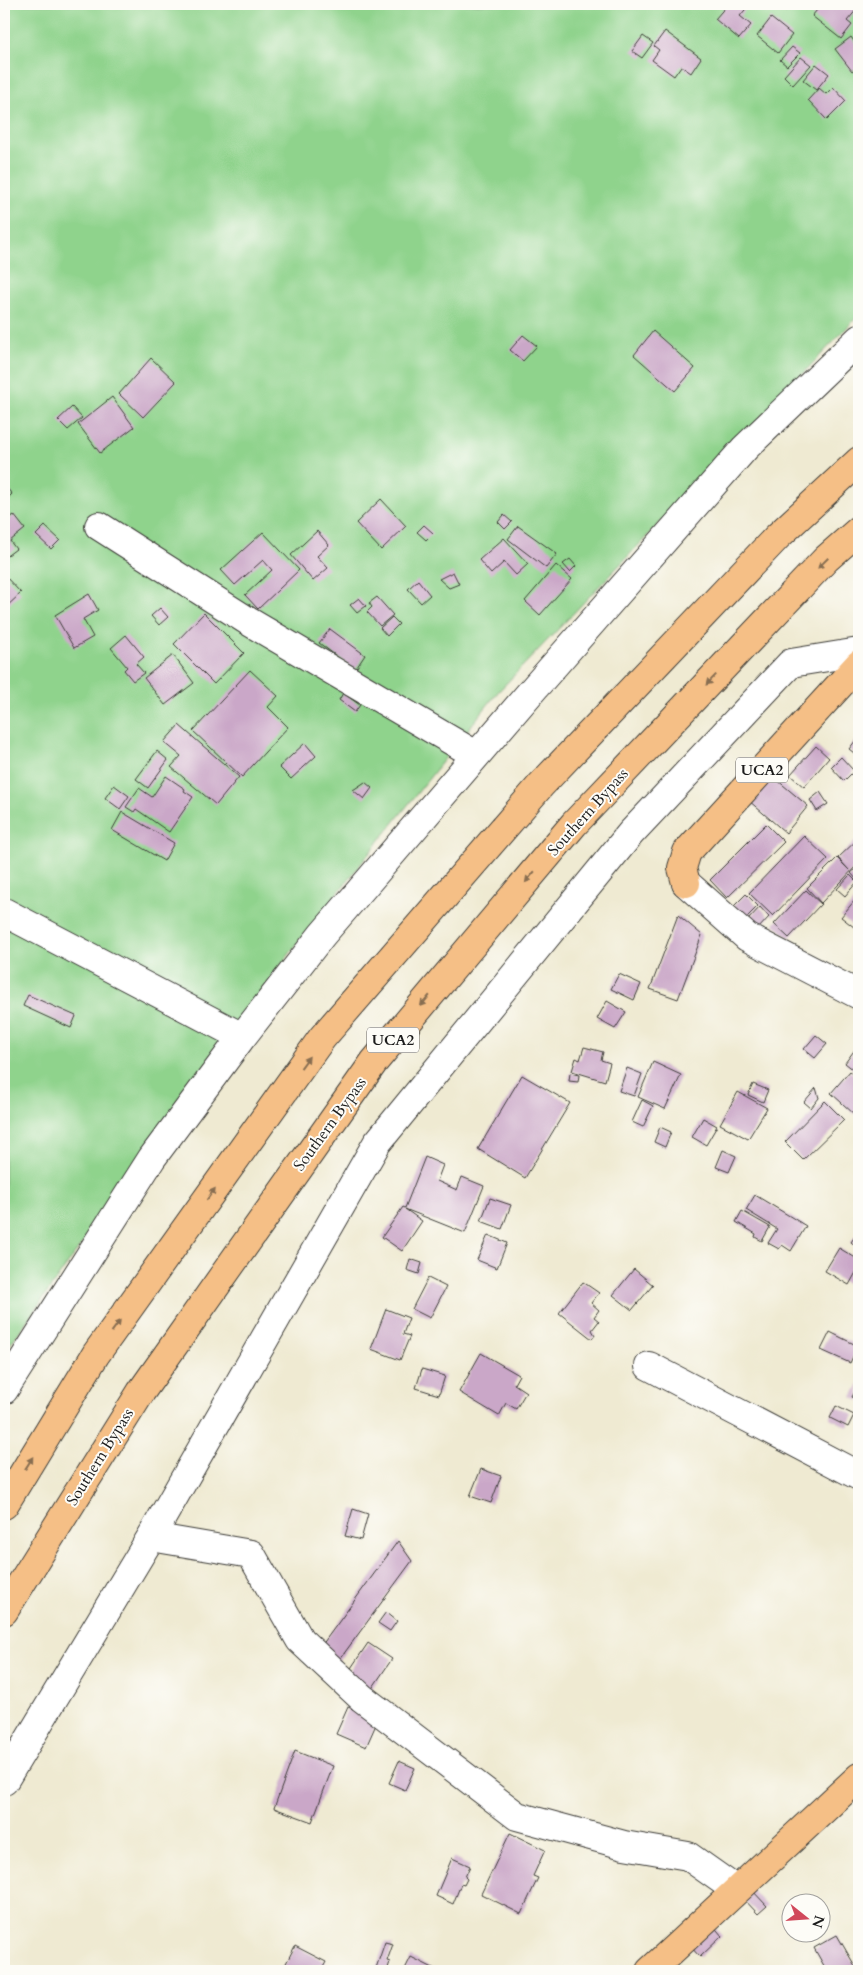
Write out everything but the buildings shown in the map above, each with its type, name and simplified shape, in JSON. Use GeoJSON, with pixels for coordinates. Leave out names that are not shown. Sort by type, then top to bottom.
{"type":"FeatureCollection","features":[{"type":"Feature","properties":{"kind":"main road"},"geometry":{"type":"LineString","coordinates":[[4,1505],[96,1354],[322,1038],[541,785],[778,536],[859,461]]}},
{"type":"Feature","properties":{"kind":"main road","name":"Southern Bypass"},"geometry":{"type":"LineString","coordinates":[[4,1611],[141,1392],[374,1062],[574,824],[826,559],[859,530]]}},
{"type":"Feature","properties":{"kind":"main road","name":"UCA2"},"geometry":{"type":"LineString","coordinates":[[686,883],[682,868],[687,852],[859,664]]}},
{"type":"Feature","properties":{"kind":"main road"},"geometry":{"type":"LineString","coordinates":[[650,1971],[859,1777]]}},
{"type":"Feature","properties":{"kind":"street"},"geometry":{"type":"LineString","coordinates":[[4,1390],[152,1158],[242,1037],[322,935],[476,755],[745,448],[859,339]]}},
{"type":"Feature","properties":{"kind":"street"},"geometry":{"type":"LineString","coordinates":[[99,526],[248,621],[476,755]]}},
{"type":"Feature","properties":{"kind":"street"},"geometry":{"type":"LineString","coordinates":[[4,1781],[151,1537],[377,1143],[631,833],[792,663],[859,652]]}},
{"type":"Feature","properties":{"kind":"street"},"geometry":{"type":"LineString","coordinates":[[686,883],[747,937],[859,995]]}},
{"type":"Feature","properties":{"kind":"street"},"geometry":{"type":"LineString","coordinates":[[4,912],[242,1037]]}},
{"type":"Feature","properties":{"kind":"street"},"geometry":{"type":"LineString","coordinates":[[649,1366],[859,1476]]}},
{"type":"Feature","properties":{"kind":"street"},"geometry":{"type":"LineString","coordinates":[[151,1537],[251,1554],[300,1640],[362,1698],[517,1816],[624,1845],[688,1856],[736,1890]]}},
{"type":"Feature","properties":{"kind":"green space"},"geometry":{"type":"Polygon","coordinates":[[[4,4],[859,4],[859,315],[498,692],[293,949],[4,1353],[4,4]]]}}]}
